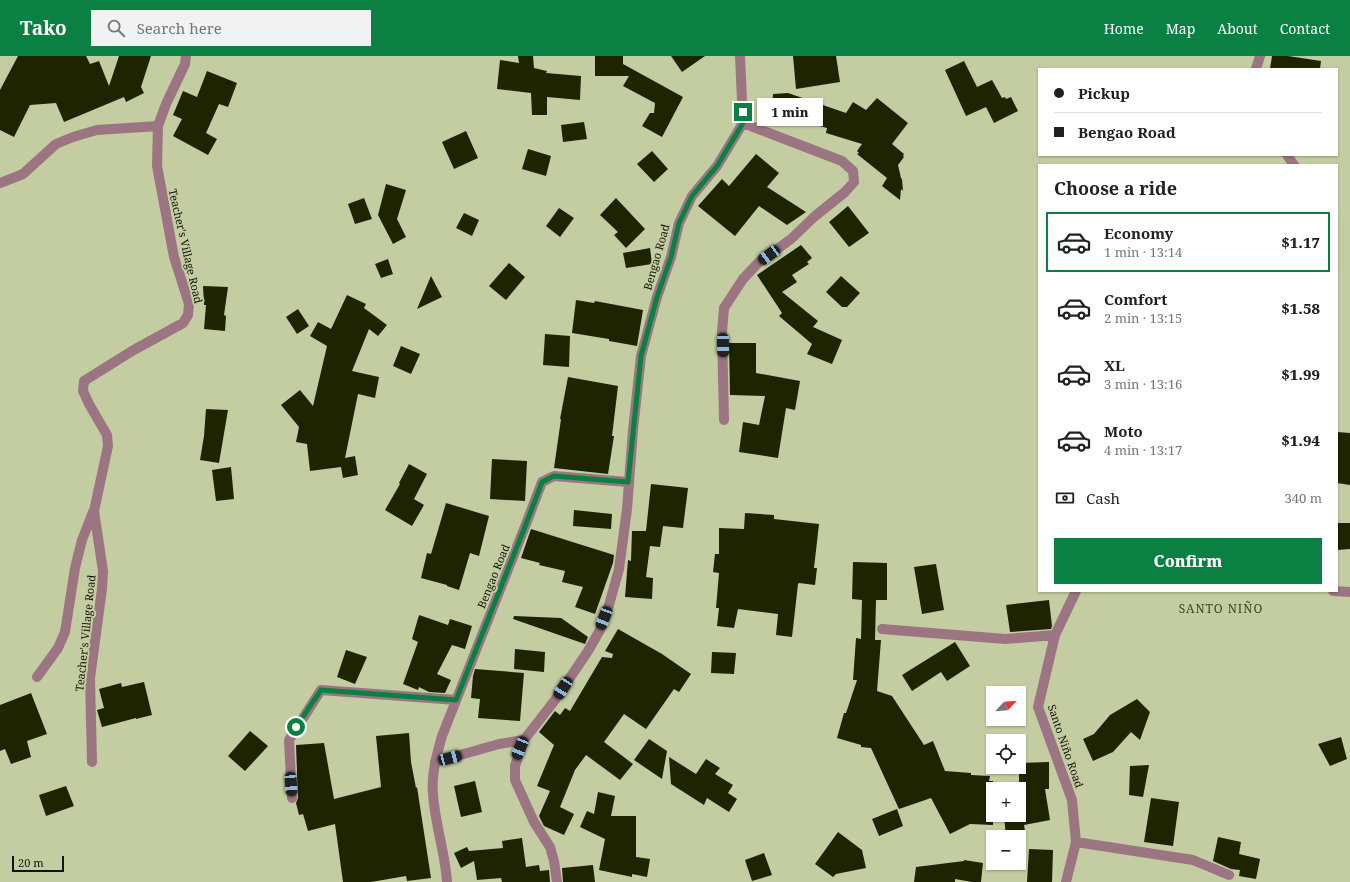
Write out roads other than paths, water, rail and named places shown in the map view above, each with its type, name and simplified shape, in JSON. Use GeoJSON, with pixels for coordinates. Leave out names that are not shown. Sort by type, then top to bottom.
{"type":"FeatureCollection","features":[{"type":"Feature","properties":{"kind":"street","name":"Teacher's Village Road"},"geometry":{"type":"LineString","coordinates":[[92,762],[90,678],[102,589],[103,570],[94,510],[108,446],[107,435],[83,391],[84,381],[183,322],[188,315],[188,304],[174,257],[156,166],[158,126],[166,104],[185,64],[186,56]]}},
{"type":"Feature","properties":{"kind":"street"},"geometry":{"type":"LineString","coordinates":[[724,420],[722,332],[724,308],[743,279],[758,263],[791,239],[814,216],[845,192],[854,182],[853,171],[842,161],[743,123],[740,56]]}},
{"type":"Feature","properties":{"kind":"street"},"geometry":{"type":"LineString","coordinates":[[1256,68],[1260,56]]}},
{"type":"Feature","properties":{"kind":"street","name":"Bengao Road"},"geometry":{"type":"LineString","coordinates":[[557,882],[554,861],[550,848],[534,822],[515,780],[515,766],[524,740],[555,700],[588,651],[600,630],[609,605],[619,568],[627,509],[628,482],[641,356],[657,297],[671,257],[679,223],[692,196],[717,166],[743,123]]}},
{"type":"Feature","properties":{"kind":"street"},"geometry":{"type":"LineString","coordinates":[[0,183],[22,174],[56,144],[73,137],[97,130],[158,126]]}},
{"type":"Feature","properties":{"kind":"street","name":"Bengao Road"},"geometry":{"type":"LineString","coordinates":[[447,882],[446,867],[436,823],[432,792],[435,762],[442,736],[542,482],[554,476],[628,482]]}},
{"type":"Feature","properties":{"kind":"street"},"geometry":{"type":"LineString","coordinates":[[38,677],[58,648],[65,632],[75,568],[82,540],[94,510]]}},
{"type":"Feature","properties":{"kind":"street"},"geometry":{"type":"LineString","coordinates":[[1338,591],[1350,592]]}},
{"type":"Feature","properties":{"kind":"street","name":"Santo Niño Road"},"geometry":{"type":"LineString","coordinates":[[1066,882],[1076,842],[1072,800],[1038,707],[1055,635],[1076,592]]}},
{"type":"Feature","properties":{"kind":"street"},"geometry":{"type":"LineString","coordinates":[[882,629],[1005,639],[1055,635]]}},
{"type":"Feature","properties":{"kind":"street"},"geometry":{"type":"LineString","coordinates":[[292,798],[288,740],[321,690],[456,700]]}},
{"type":"Feature","properties":{"kind":"street"},"geometry":{"type":"LineString","coordinates":[[435,762],[500,744],[524,740]]}},
{"type":"Feature","properties":{"kind":"street"},"geometry":{"type":"LineString","coordinates":[[1076,842],[1193,860],[1228,875]]}},
{"type":"Feature","properties":{"kind":"district","name":"SANTO NIÑO"},"geometry":{"type":"Point","coordinates":[1221,608]}}]}
